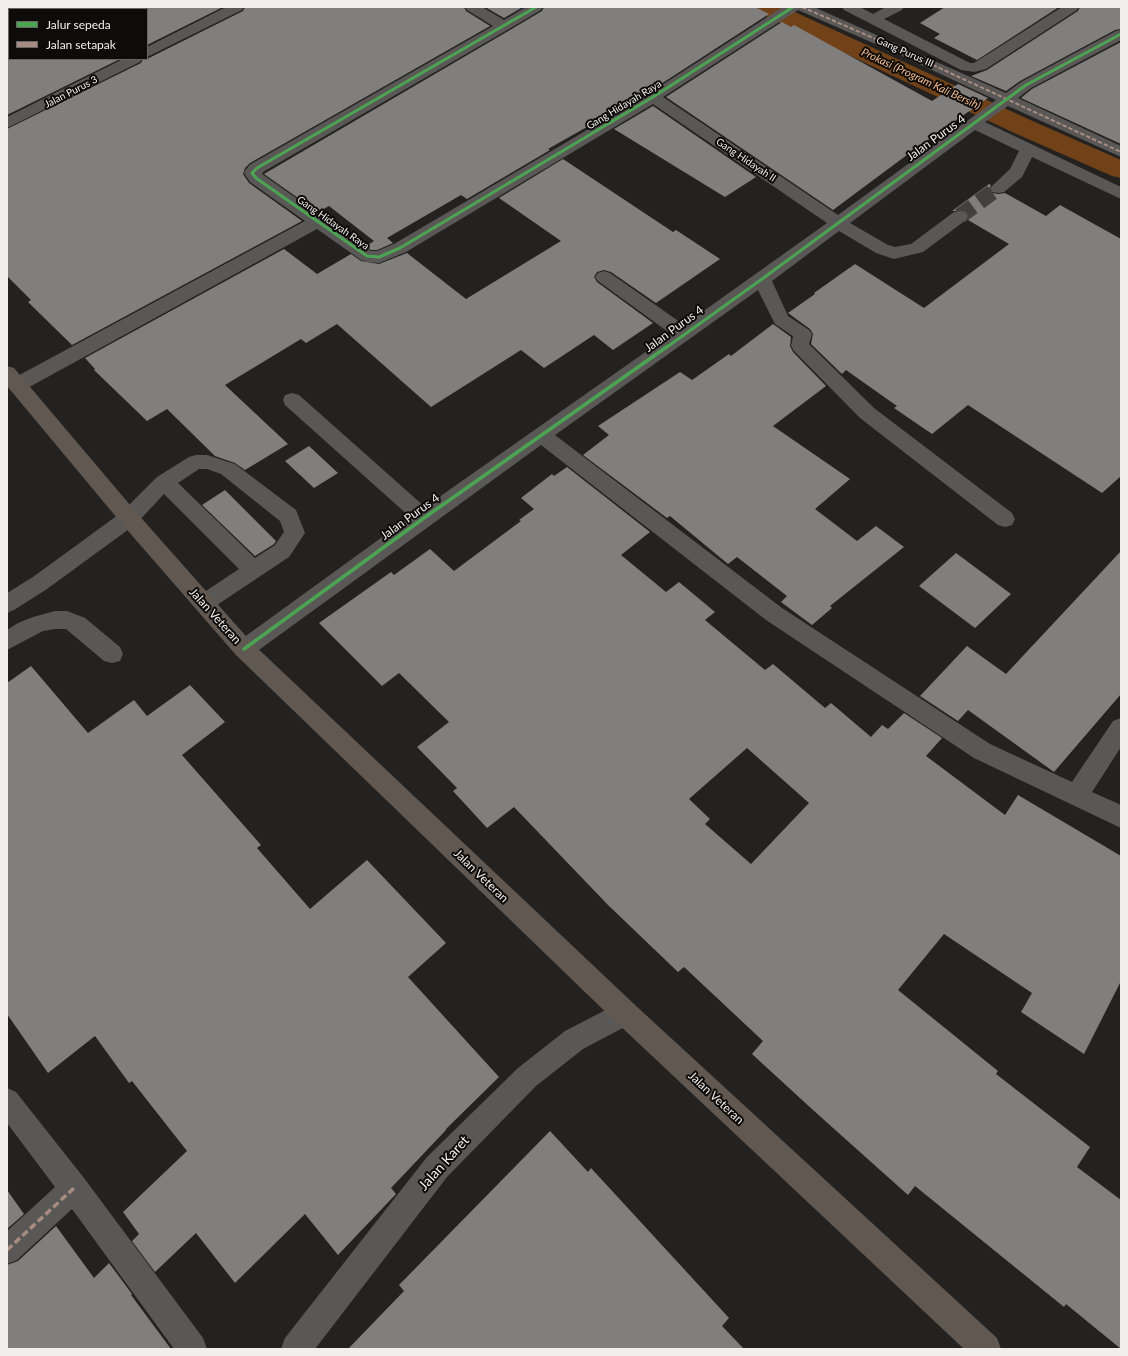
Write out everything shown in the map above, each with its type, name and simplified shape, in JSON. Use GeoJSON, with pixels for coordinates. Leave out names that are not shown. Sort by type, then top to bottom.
{"type":"FeatureCollection","features":[{"type":"Feature","properties":{"kind":"main road","name":"Jalan Veteran"},"geometry":{"type":"LineString","coordinates":[[12,379],[129,518],[244,649],[625,1013],[986,1349]]}},
{"type":"Feature","properties":{"kind":"street"},"geometry":{"type":"LineString","coordinates":[[148,52],[237,7]]}},
{"type":"Feature","properties":{"kind":"street"},"geometry":{"type":"LineString","coordinates":[[472,7],[504,26]]}},
{"type":"Feature","properties":{"kind":"street","name":"Gang Hidayah Raya"},"geometry":{"type":"LineString","coordinates":[[536,7],[257,168],[252,173],[256,178],[316,222],[367,256],[379,257],[407,244],[653,97],[773,20],[795,8]]}},
{"type":"Feature","properties":{"kind":"street"},"geometry":{"type":"LineString","coordinates":[[849,7],[966,67],[974,68],[981,66],[1072,7]]}},
{"type":"Feature","properties":{"kind":"street"},"geometry":{"type":"LineString","coordinates":[[872,19],[897,7]]}},
{"type":"Feature","properties":{"kind":"street","name":"Gang Purus III"},"geometry":{"type":"LineString","coordinates":[[795,8],[1121,152]]}},
{"type":"Feature","properties":{"kind":"street","name":"Jalan Purus 4"},"geometry":{"type":"LineString","coordinates":[[244,649],[424,518],[762,279],[1031,81],[1121,34]]}},
{"type":"Feature","properties":{"kind":"street","name":"Jalan Purus 3"},"geometry":{"type":"LineString","coordinates":[[7,123],[133,60]]}},
{"type":"Feature","properties":{"kind":"street","name":"Gang Hidayah II"},"geometry":{"type":"LineString","coordinates":[[653,97],[838,223],[882,249],[894,253],[918,248],[960,216]]}},
{"type":"Feature","properties":{"kind":"street"},"geometry":{"type":"LineString","coordinates":[[976,122],[1027,150],[1121,194]]}},
{"type":"Feature","properties":{"kind":"street"},"geometry":{"type":"LineString","coordinates":[[998,188],[1016,173],[1022,164],[1027,150]]}},
{"type":"Feature","properties":{"kind":"street"},"geometry":{"type":"LineString","coordinates":[[12,379],[316,222]]}},
{"type":"Feature","properties":{"kind":"street"},"geometry":{"type":"LineString","coordinates":[[604,277],[684,334]]}},
{"type":"Feature","properties":{"kind":"street"},"geometry":{"type":"LineString","coordinates":[[762,279],[781,320],[802,334],[800,346],[867,413],[1005,518]]}},
{"type":"Feature","properties":{"kind":"street"},"geometry":{"type":"LineString","coordinates":[[292,400],[424,518]]}},
{"type":"Feature","properties":{"kind":"street"},"geometry":{"type":"LineString","coordinates":[[542,436],[774,614],[982,751],[1121,817]]}},
{"type":"Feature","properties":{"kind":"street"},"geometry":{"type":"LineString","coordinates":[[7,604],[40,583],[129,518],[164,482],[196,462],[207,462],[228,469],[289,516],[295,534],[282,551],[204,603]]}},
{"type":"Feature","properties":{"kind":"street"},"geometry":{"type":"LineString","coordinates":[[164,482],[253,570]]}},
{"type":"Feature","properties":{"kind":"street"},"geometry":{"type":"LineString","coordinates":[[7,641],[26,629],[41,623],[55,620],[67,620],[77,624],[112,654]]}},
{"type":"Feature","properties":{"kind":"street"},"geometry":{"type":"LineString","coordinates":[[1076,796],[1121,728]]}},
{"type":"Feature","properties":{"kind":"street","name":"Jalan Karet"},"geometry":{"type":"LineString","coordinates":[[296,1349],[437,1167],[527,1077],[574,1040],[625,1013]]}},
{"type":"Feature","properties":{"kind":"street"},"geometry":{"type":"LineString","coordinates":[[7,1101],[74,1188],[192,1349]]}},
{"type":"Feature","properties":{"kind":"street"},"geometry":{"type":"LineString","coordinates":[[7,1250],[74,1188]]}},
{"type":"Feature","properties":{"kind":"building"},"geometry":{"type":"Polygon","coordinates":[[[17,7],[223,7],[148,44],[148,8],[17,7]]]}},
{"type":"Feature","properties":{"kind":"building"},"geometry":{"type":"Polygon","coordinates":[[[245,7],[464,7],[466,11],[490,26],[250,163],[245,168],[243,174],[249,183],[302,221],[72,345],[28,302],[31,300],[7,276],[7,129],[141,63],[142,60],[148,60],[148,58],[243,11],[245,7]]]}},
{"type":"Feature","properties":{"kind":"building"},"geometry":{"type":"Polygon","coordinates":[[[485,7],[523,7],[504,18],[485,7]]]}},
{"type":"Feature","properties":{"kind":"building"},"geometry":{"type":"Polygon","coordinates":[[[544,7],[755,7],[769,14],[647,93],[548,149],[550,150],[467,199],[461,195],[387,238],[393,243],[377,250],[371,250],[366,246],[374,241],[329,206],[318,212],[264,174],[542,11],[544,7]]]}},
{"type":"Feature","properties":{"kind":"building"},"geometry":{"type":"Polygon","coordinates":[[[945,7],[1059,7],[977,60],[934,38],[940,34],[920,23],[945,7]]]}},
{"type":"Feature","properties":{"kind":"building"},"geometry":{"type":"Polygon","coordinates":[[[1080,7],[1121,7],[1121,29],[1115,30],[1020,81],[1006,91],[971,76],[987,70],[1078,11],[1080,7]]]}},
{"type":"Feature","properties":{"kind":"building"},"geometry":{"type":"Polygon","coordinates":[[[782,22],[791,27],[794,25],[932,101],[958,84],[988,98],[915,149],[833,210],[666,97],[782,22]]]}},
{"type":"Feature","properties":{"kind":"building"},"geometry":{"type":"Polygon","coordinates":[[[7,27],[8,60],[118,60],[7,115],[7,27]]]}},
{"type":"Feature","properties":{"kind":"building"},"geometry":{"type":"Polygon","coordinates":[[[1121,42],[1121,144],[1021,98],[1032,89],[1121,42]]]}},
{"type":"Feature","properties":{"kind":"building"},"geometry":{"type":"Polygon","coordinates":[[[653,106],[756,177],[725,197],[614,129],[653,106]]]}},
{"type":"Feature","properties":{"kind":"building"},"geometry":{"type":"Polygon","coordinates":[[[563,159],[673,232],[676,230],[720,259],[656,303],[611,272],[604,270],[597,272],[594,277],[597,282],[653,323],[613,350],[594,335],[544,368],[521,350],[431,407],[337,324],[306,343],[301,339],[225,385],[288,444],[245,470],[235,463],[215,456],[167,409],[147,421],[94,370],[95,369],[85,358],[284,249],[317,274],[351,254],[361,261],[379,264],[407,253],[466,299],[561,241],[499,198],[563,159]]]}},
{"type":"Feature","properties":{"kind":"building"},"geometry":{"type":"Polygon","coordinates":[[[989,184],[991,185],[989,189],[992,193],[1005,193],[1046,216],[1060,205],[1121,239],[1121,476],[1102,493],[968,405],[932,434],[894,408],[897,406],[846,370],[842,374],[811,344],[813,334],[810,329],[788,313],[855,264],[924,308],[1009,244],[968,220],[969,215],[966,211],[952,211],[989,184]]]}},
{"type":"Feature","properties":{"kind":"building"},"geometry":{"type":"Polygon","coordinates":[[[773,324],[791,337],[790,346],[793,352],[826,386],[773,426],[850,479],[815,509],[857,541],[876,526],[904,547],[830,606],[832,608],[812,625],[781,602],[787,596],[737,557],[728,564],[670,516],[667,518],[583,455],[609,435],[598,426],[680,372],[692,380],[729,354],[731,356],[773,324]]]}},
{"type":"Feature","properties":{"kind":"building"},"geometry":{"type":"Polygon","coordinates":[[[309,446],[338,473],[314,488],[285,461],[309,446]]]}},
{"type":"Feature","properties":{"kind":"building"},"geometry":{"type":"Polygon","coordinates":[[[567,467],[650,532],[621,555],[666,592],[679,582],[715,612],[705,620],[765,670],[773,664],[825,708],[831,703],[871,737],[882,725],[888,729],[904,713],[942,738],[926,756],[1005,815],[1018,795],[1121,856],[1121,981],[1084,1054],[1021,1012],[1032,993],[944,934],[898,990],[998,1071],[996,1074],[1090,1147],[1077,1167],[1121,1200],[1121,1349],[1066,1304],[1064,1307],[915,1186],[908,1195],[752,1054],[763,1041],[684,967],[678,972],[608,905],[514,807],[487,828],[453,791],[457,788],[417,747],[449,722],[399,673],[382,686],[319,623],[391,572],[394,575],[430,549],[454,571],[521,521],[519,520],[534,509],[521,498],[552,474],[554,476],[567,467]],[[747,748],[689,799],[710,819],[705,824],[751,864],[809,803],[747,748]]]}},
{"type":"Feature","properties":{"kind":"building"},"geometry":{"type":"Polygon","coordinates":[[[225,490],[276,541],[274,544],[255,556],[202,505],[225,490]]]}},
{"type":"Feature","properties":{"kind":"building"},"geometry":{"type":"Polygon","coordinates":[[[1121,551],[1121,694],[1054,772],[968,710],[958,721],[920,696],[967,646],[1006,674],[1121,551]]]}},
{"type":"Feature","properties":{"kind":"building"},"geometry":{"type":"Polygon","coordinates":[[[956,553],[1011,594],[975,628],[919,586],[956,553]]]}},
{"type":"Feature","properties":{"kind":"building"},"geometry":{"type":"Polygon","coordinates":[[[31,666],[88,733],[134,700],[147,716],[190,685],[225,722],[182,755],[261,845],[257,848],[310,909],[367,860],[446,943],[408,977],[499,1077],[446,1129],[391,1188],[396,1194],[338,1255],[305,1214],[235,1283],[196,1233],[155,1272],[132,1241],[139,1234],[123,1212],[187,1151],[132,1081],[129,1083],[95,1036],[48,1073],[7,1014],[7,683],[31,666]]]}},
{"type":"Feature","properties":{"kind":"building"},"geometry":{"type":"Polygon","coordinates":[[[550,1131],[588,1172],[591,1168],[729,1318],[722,1326],[744,1349],[348,1349],[404,1291],[399,1285],[550,1131]]]}},
{"type":"Feature","properties":{"kind":"building"},"geometry":{"type":"Polygon","coordinates":[[[7,1190],[24,1214],[7,1229],[7,1190]]]}},
{"type":"Feature","properties":{"kind":"building"},"geometry":{"type":"Polygon","coordinates":[[[56,1226],[94,1278],[109,1263],[171,1349],[7,1349],[7,1265],[18,1261],[56,1226]]]}},
{"type":"Feature","properties":{"kind":"waterway","name":"Prokasi (Program Kali Bersih)"},"geometry":{"type":"LineString","coordinates":[[765,7],[1019,125],[1121,170]]}},
{"type":"Feature","properties":{"kind":"tunnel"},"geometry":{"type":"LineString","coordinates":[[960,216],[998,188]]}},
{"type":"Feature","properties":{"kind":"marked path"},"geometry":{"type":"LineString","coordinates":[[802,7],[894,47],[1121,152]]}},
{"type":"Feature","properties":{"kind":"marked path"},"geometry":{"type":"LineString","coordinates":[[7,1250],[74,1188]]}},
{"type":"Feature","properties":{"kind":"cycle path"},"geometry":{"type":"LineString","coordinates":[[536,7],[257,168],[252,173],[256,178],[367,256],[379,257],[400,248],[653,97],[793,7]]}},
{"type":"Feature","properties":{"kind":"cycle path"},"geometry":{"type":"LineString","coordinates":[[244,649],[424,518],[762,279],[1026,85],[1121,34]]}}]}
